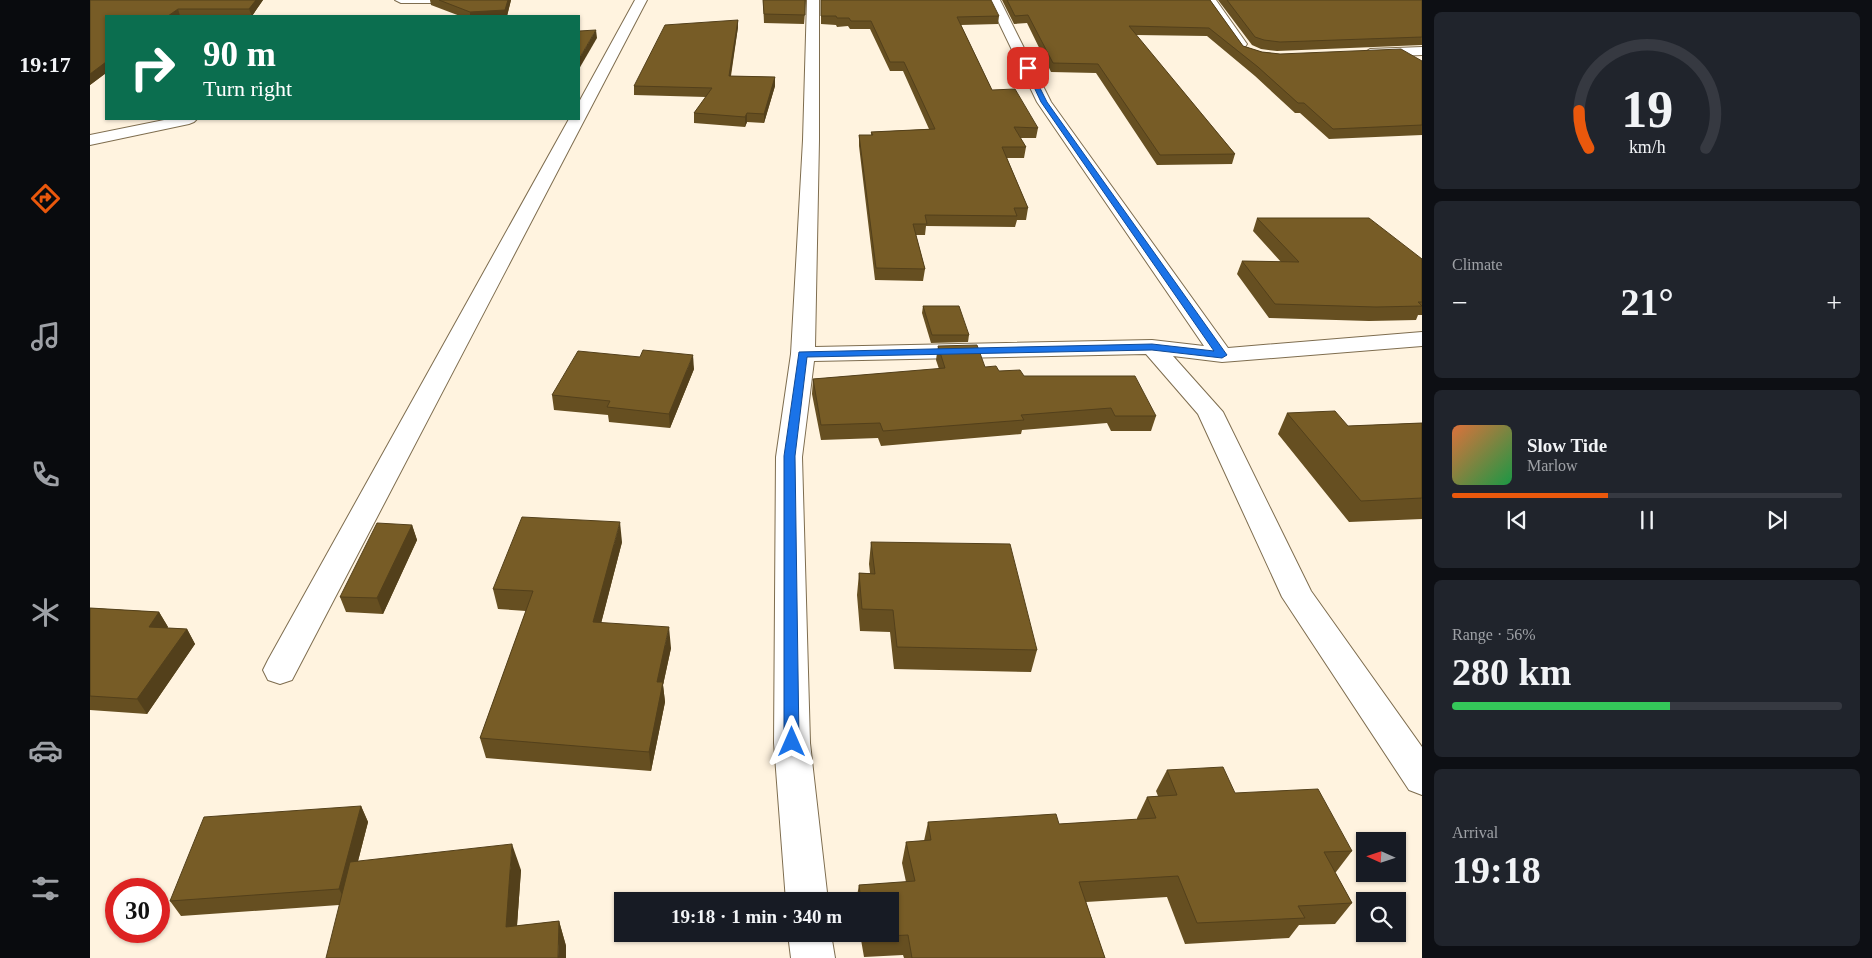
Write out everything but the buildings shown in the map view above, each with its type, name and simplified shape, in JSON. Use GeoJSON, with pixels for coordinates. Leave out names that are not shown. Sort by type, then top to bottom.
{"type":"FeatureCollection","features":[{"type":"Feature","properties":{"kind":"street"},"geometry":{"type":"LineString","coordinates":[[401,0],[447,0]]}},
{"type":"Feature","properties":{"kind":"street"},"geometry":{"type":"LineString","coordinates":[[580,113],[640,0]]}},
{"type":"Feature","properties":{"kind":"street"},"geometry":{"type":"LineString","coordinates":[[806,892],[792,742],[789,456],[803,354],[811,140],[813,0]]}},
{"type":"Feature","properties":{"kind":"street"},"geometry":{"type":"LineString","coordinates":[[994,0],[1044,102],[1222,355]]}},
{"type":"Feature","properties":{"kind":"street"},"geometry":{"type":"LineString","coordinates":[[1210,0],[1246,50],[1252,53]]}},
{"type":"Feature","properties":{"kind":"street"},"geometry":{"type":"LineString","coordinates":[[1354,54],[1422,51]]}},
{"type":"Feature","properties":{"kind":"street"},"geometry":{"type":"LineString","coordinates":[[90,140],[184,120]]}},
{"type":"Feature","properties":{"kind":"street"},"geometry":{"type":"LineString","coordinates":[[280,670],[576,120]]}},
{"type":"Feature","properties":{"kind":"street"},"geometry":{"type":"LineString","coordinates":[[803,354],[1152,347],[1222,355],[1422,339]]}},
{"type":"Feature","properties":{"kind":"street"},"geometry":{"type":"LineString","coordinates":[[1152,347],[1210,412],[1298,597],[1422,778]]}},
{"type":"Feature","properties":{"kind":"street"},"geometry":{"type":"LineString","coordinates":[[811,942],[813,958]]}},
{"type":"Feature","properties":{"kind":"route"},"geometry":{"type":"LineString","coordinates":[[792,742],[789,456],[803,354],[1152,347],[1222,355],[1044,102],[1028,68]]}}]}
